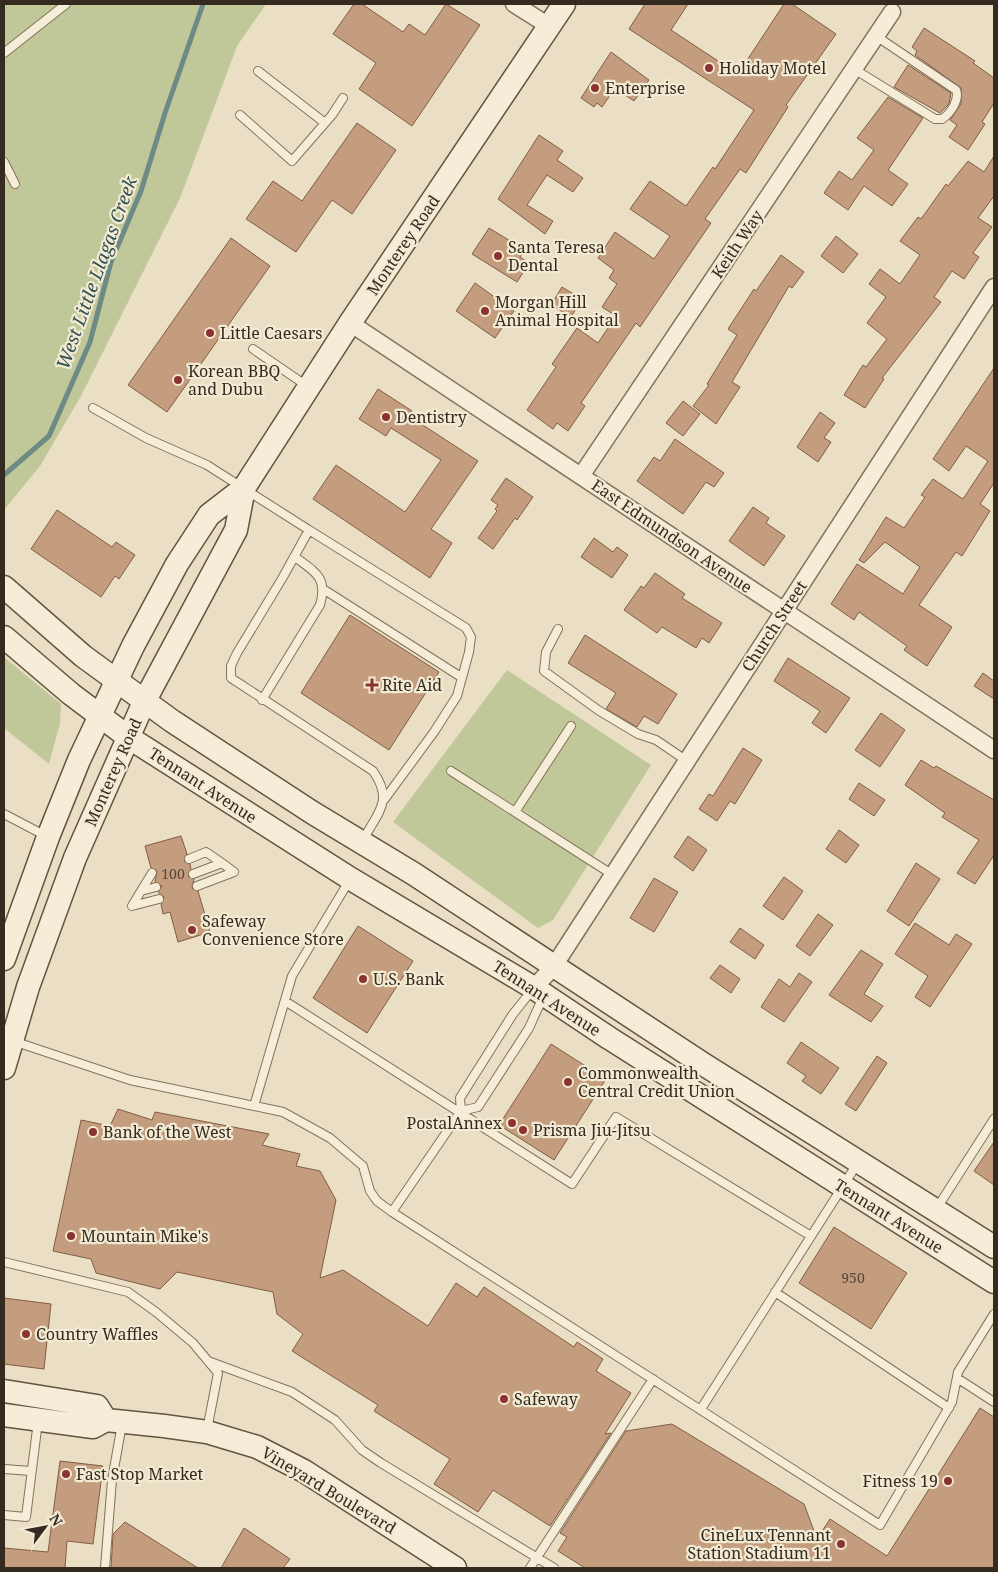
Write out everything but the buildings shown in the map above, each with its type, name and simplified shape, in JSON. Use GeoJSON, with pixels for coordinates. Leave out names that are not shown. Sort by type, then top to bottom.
{"type":"FeatureCollection","features":[{"type":"Feature","properties":{"kind":"main road","name":"Monterey Road"},"geometry":{"type":"LineString","coordinates":[[5,951],[48,836],[99,716],[168,580],[209,515],[244,488],[350,323],[564,4]]}},
{"type":"Feature","properties":{"kind":"main road","name":"Monterey Road"},"geometry":{"type":"LineString","coordinates":[[4,1068],[11,1040],[59,898],[144,702],[236,530],[244,488]]}},
{"type":"Feature","properties":{"kind":"main road","name":"Tennant Avenue"},"geometry":{"type":"LineString","coordinates":[[4,587],[116,681],[144,702],[703,1064],[994,1246]]}},
{"type":"Feature","properties":{"kind":"main road","name":"Tennant Avenue"},"geometry":{"type":"LineString","coordinates":[[4,637],[99,716],[128,737],[351,879],[539,992],[994,1282]]}},
{"type":"Feature","properties":{"kind":"main road"},"geometry":{"type":"LineString","coordinates":[[4,1391],[97,1406],[114,1421]]}},
{"type":"Feature","properties":{"kind":"main road","name":"Vineyard Boulevard"},"geometry":{"type":"LineString","coordinates":[[4,1415],[93,1427],[114,1421],[207,1432],[257,1447],[279,1458],[455,1568]]}},
{"type":"Feature","properties":{"kind":"street"},"geometry":{"type":"LineString","coordinates":[[514,4],[549,26]]}},
{"type":"Feature","properties":{"kind":"street","name":"Keith Way"},"geometry":{"type":"LineString","coordinates":[[582,476],[892,12]]}},
{"type":"Feature","properties":{"kind":"street","name":"Church Street"},"geometry":{"type":"LineString","coordinates":[[539,992],[994,287]]}},
{"type":"Feature","properties":{"kind":"street","name":"East Edmundson Avenue"},"geometry":{"type":"LineString","coordinates":[[350,323],[994,750]]}},
{"type":"Feature","properties":{"kind":"lane"},"geometry":{"type":"LineString","coordinates":[[4,53],[66,4]]}},
{"type":"Feature","properties":{"kind":"lane"},"geometry":{"type":"LineString","coordinates":[[854,69],[935,119],[942,119],[948,114],[957,99],[956,90],[876,36]]}},
{"type":"Feature","properties":{"kind":"lane"},"geometry":{"type":"LineString","coordinates":[[258,71],[325,123]]}},
{"type":"Feature","properties":{"kind":"lane"},"geometry":{"type":"LineString","coordinates":[[240,115],[292,161],[325,123],[343,98]]}},
{"type":"Feature","properties":{"kind":"lane"},"geometry":{"type":"LineString","coordinates":[[4,162],[15,184]]}},
{"type":"Feature","properties":{"kind":"lane"},"geometry":{"type":"LineString","coordinates":[[252,350],[308,387]]}},
{"type":"Feature","properties":{"kind":"lane"},"geometry":{"type":"LineString","coordinates":[[93,408],[146,438],[207,465],[466,628],[471,637],[469,652],[457,696],[434,732],[384,800],[362,843]]}},
{"type":"Feature","properties":{"kind":"lane"},"geometry":{"type":"LineString","coordinates":[[309,530],[231,666],[231,678],[262,700],[374,771],[383,785],[384,800]]}},
{"type":"Feature","properties":{"kind":"lane"},"geometry":{"type":"LineString","coordinates":[[262,700],[320,605],[323,588],[319,575],[295,557]]}},
{"type":"Feature","properties":{"kind":"lane"},"geometry":{"type":"LineString","coordinates":[[323,588],[461,677]]}},
{"type":"Feature","properties":{"kind":"lane"},"geometry":{"type":"LineString","coordinates":[[558,629],[546,652],[544,671],[598,710],[638,734],[656,740],[687,761]]}},
{"type":"Feature","properties":{"kind":"lane"},"geometry":{"type":"LineString","coordinates":[[515,812],[571,726]]}},
{"type":"Feature","properties":{"kind":"lane"},"geometry":{"type":"LineString","coordinates":[[451,771],[613,875]]}},
{"type":"Feature","properties":{"kind":"lane"},"geometry":{"type":"LineString","coordinates":[[4,814],[48,836]]}},
{"type":"Feature","properties":{"kind":"lane"},"geometry":{"type":"LineString","coordinates":[[189,859],[206,852],[234,872],[197,886]]}},
{"type":"Feature","properties":{"kind":"lane"},"geometry":{"type":"LineString","coordinates":[[194,874],[222,863]]}},
{"type":"Feature","properties":{"kind":"lane"},"geometry":{"type":"LineString","coordinates":[[152,873],[132,906],[159,899]]}},
{"type":"Feature","properties":{"kind":"lane"},"geometry":{"type":"LineString","coordinates":[[254,1106],[292,976],[323,922],[351,879]]}},
{"type":"Feature","properties":{"kind":"lane"},"geometry":{"type":"LineString","coordinates":[[142,891],[156,887]]}},
{"type":"Feature","properties":{"kind":"lane"},"geometry":{"type":"LineString","coordinates":[[392,1212],[461,1111],[460,1098],[513,1014],[539,992]]}},
{"type":"Feature","properties":{"kind":"lane"},"geometry":{"type":"LineString","coordinates":[[461,1111],[478,1107],[529,1028],[539,992]]}},
{"type":"Feature","properties":{"kind":"lane"},"geometry":{"type":"LineString","coordinates":[[285,1001],[461,1111],[572,1184],[616,1117],[811,1236]]}},
{"type":"Feature","properties":{"kind":"lane"},"geometry":{"type":"LineString","coordinates":[[11,1040],[130,1080],[283,1112],[330,1138],[363,1166],[370,1191],[377,1201],[392,1212],[880,1525],[949,1408],[958,1372],[994,1314]]}},
{"type":"Feature","properties":{"kind":"lane"},"geometry":{"type":"LineString","coordinates":[[936,1210],[994,1119]]}},
{"type":"Feature","properties":{"kind":"lane"},"geometry":{"type":"LineString","coordinates":[[702,1410],[860,1161]]}},
{"type":"Feature","properties":{"kind":"lane"},"geometry":{"type":"LineString","coordinates":[[4,1262],[128,1292],[156,1312],[193,1343],[218,1373],[207,1432]]}},
{"type":"Feature","properties":{"kind":"lane"},"geometry":{"type":"LineString","coordinates":[[776,1292],[949,1408]]}},
{"type":"Feature","properties":{"kind":"lane"},"geometry":{"type":"LineString","coordinates":[[208,1362],[292,1392],[335,1420],[362,1450],[375,1459],[554,1568]]}},
{"type":"Feature","properties":{"kind":"lane"},"geometry":{"type":"LineString","coordinates":[[957,1378],[994,1402]]}},
{"type":"Feature","properties":{"kind":"lane"},"geometry":{"type":"LineString","coordinates":[[530,1568],[653,1379]]}},
{"type":"Feature","properties":{"kind":"lane"},"geometry":{"type":"LineString","coordinates":[[4,1515],[26,1518],[38,1419]]}},
{"type":"Feature","properties":{"kind":"lane"},"geometry":{"type":"LineString","coordinates":[[105,1568],[112,1480],[114,1421]]}},
{"type":"Feature","properties":{"kind":"lane"},"geometry":{"type":"LineString","coordinates":[[4,1469],[31,1471]]}},
{"type":"Feature","properties":{"kind":"green space"},"geometry":{"type":"Polygon","coordinates":[[[4,4],[266,4],[237,46],[180,198],[81,396],[40,466],[4,510],[4,4]]]}},
{"type":"Feature","properties":{"kind":"green space"},"geometry":{"type":"Polygon","coordinates":[[[4,657],[61,704],[60,723],[49,764],[4,728],[4,657]]]}},
{"type":"Feature","properties":{"kind":"green space"},"geometry":{"type":"Polygon","coordinates":[[[507,670],[651,765],[553,920],[538,928],[393,822],[507,670]]]}},
{"type":"Feature","properties":{"kind":"waterway","name":"West Little Llagas Creek"},"geometry":{"type":"LineString","coordinates":[[4,475],[49,436],[90,342],[111,262],[141,191],[165,113],[203,4]]}},
{"type":"Feature","properties":{"kind":"place","name":"Holiday Motel"},"geometry":{"type":"Point","coordinates":[709,68]}},
{"type":"Feature","properties":{"kind":"place","name":"Enterprise"},"geometry":{"type":"Point","coordinates":[595,88]}},
{"type":"Feature","properties":{"kind":"place","name":"Santa Teresa Dental"},"geometry":{"type":"Point","coordinates":[498,256]}},
{"type":"Feature","properties":{"kind":"place","name":"Morgan Hill Animal Hospital"},"geometry":{"type":"Point","coordinates":[485,311]}},
{"type":"Feature","properties":{"kind":"place","name":"Little Caesars"},"geometry":{"type":"Point","coordinates":[210,333]}},
{"type":"Feature","properties":{"kind":"place","name":"Korean BBQ and Dubu"},"geometry":{"type":"Point","coordinates":[178,380]}},
{"type":"Feature","properties":{"kind":"place","name":"Dentistry"},"geometry":{"type":"Point","coordinates":[386,417]}},
{"type":"Feature","properties":{"kind":"place","name":"Rite Aid"},"geometry":{"type":"Point","coordinates":[372,685]}},
{"type":"Feature","properties":{"kind":"place","name":"Safeway Convenience Store"},"geometry":{"type":"Point","coordinates":[192,930]}},
{"type":"Feature","properties":{"kind":"place","name":"U.S. Bank"},"geometry":{"type":"Point","coordinates":[363,979]}},
{"type":"Feature","properties":{"kind":"place","name":"Commonwealth Central Credit Union"},"geometry":{"type":"Point","coordinates":[568,1082]}},
{"type":"Feature","properties":{"kind":"place","name":"PostalAnnex"},"geometry":{"type":"Point","coordinates":[512,1123]}},
{"type":"Feature","properties":{"kind":"place","name":"Prisma Jiu-Jitsu"},"geometry":{"type":"Point","coordinates":[523,1130]}},
{"type":"Feature","properties":{"kind":"place","name":"Bank of the West"},"geometry":{"type":"Point","coordinates":[93,1132]}},
{"type":"Feature","properties":{"kind":"place","name":"Mountain Mike's"},"geometry":{"type":"Point","coordinates":[71,1236]}},
{"type":"Feature","properties":{"kind":"place","name":"Country Waffles"},"geometry":{"type":"Point","coordinates":[26,1334]}},
{"type":"Feature","properties":{"kind":"place","name":"Safeway"},"geometry":{"type":"Point","coordinates":[504,1399]}},
{"type":"Feature","properties":{"kind":"place","name":"Fast Stop Market"},"geometry":{"type":"Point","coordinates":[66,1474]}},
{"type":"Feature","properties":{"kind":"place","name":"Fitness 19"},"geometry":{"type":"Point","coordinates":[948,1481]}},
{"type":"Feature","properties":{"kind":"place","name":"CineLux Tennant Station Stadium 11"},"geometry":{"type":"Point","coordinates":[841,1544]}}]}
